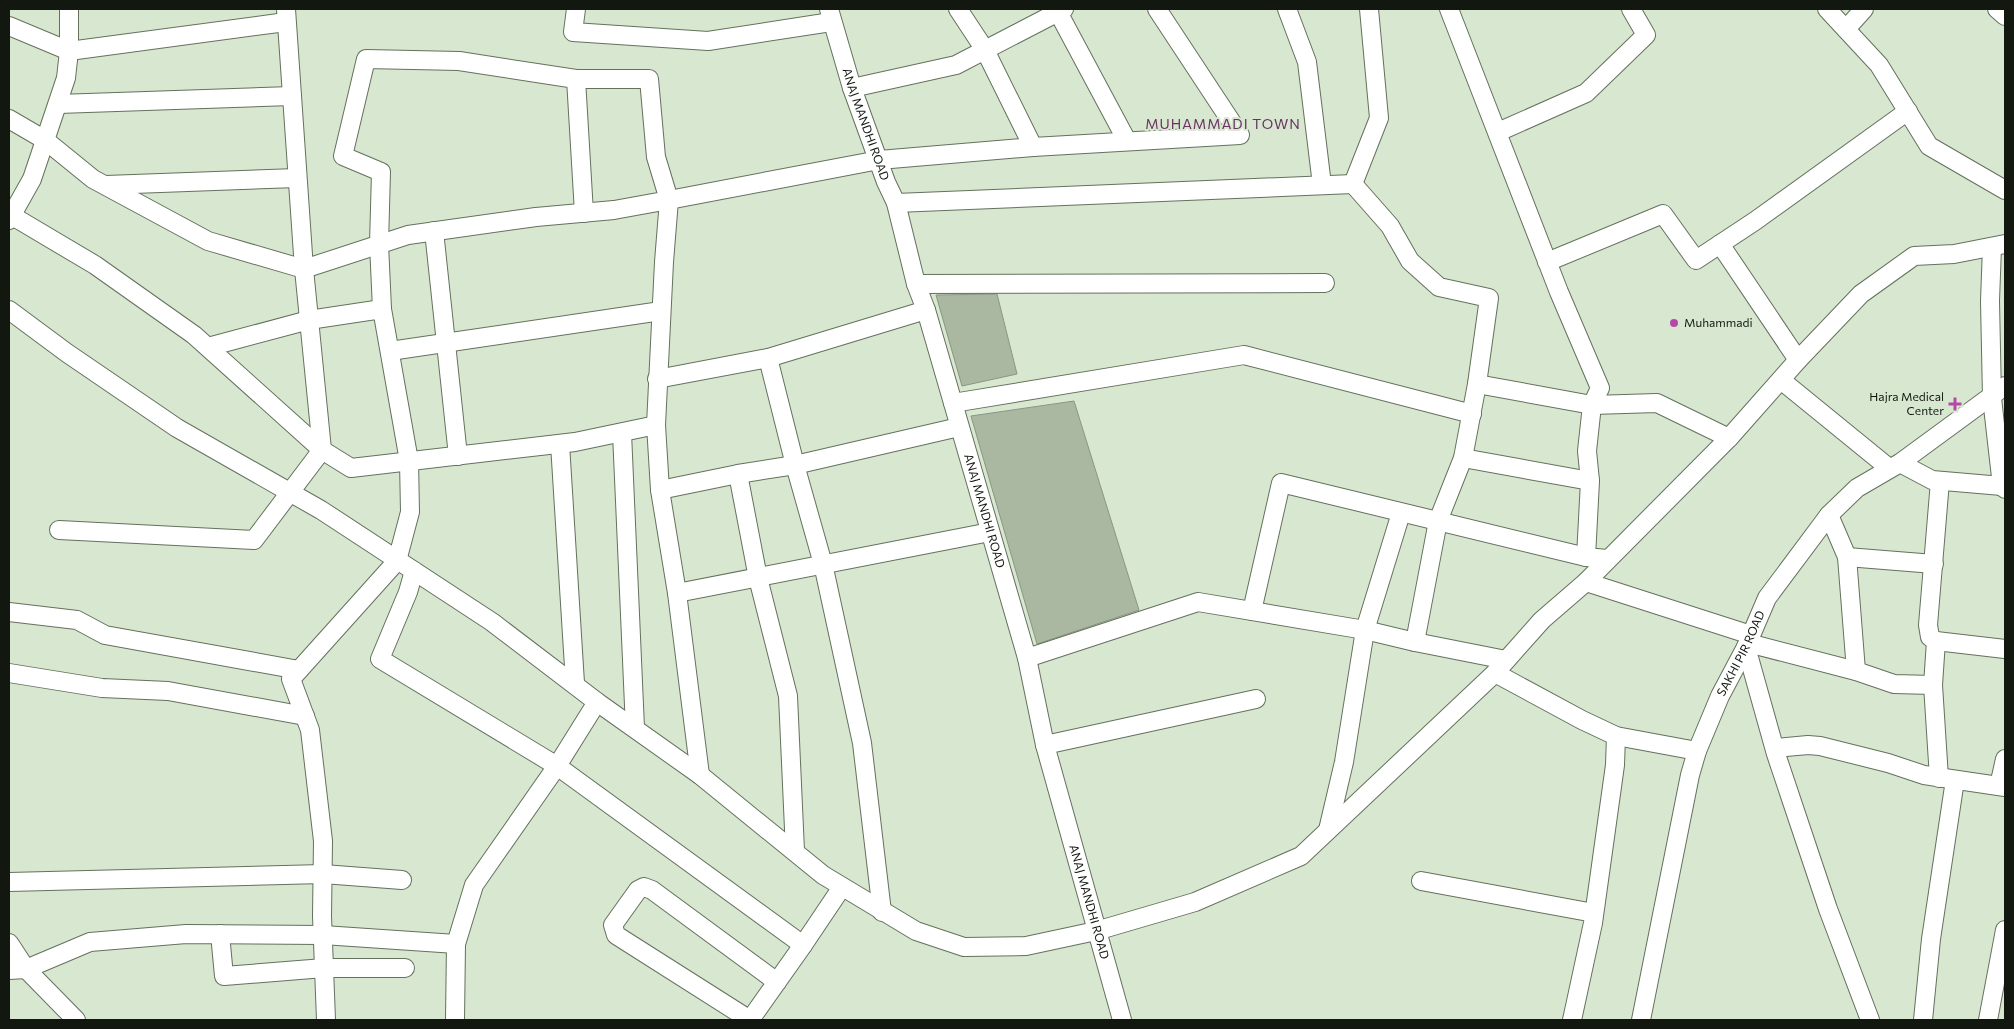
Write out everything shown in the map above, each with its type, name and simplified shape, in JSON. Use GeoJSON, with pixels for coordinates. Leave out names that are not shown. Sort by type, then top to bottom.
{"type":"FeatureCollection","features":[{"type":"Feature","properties":{"kind":"street"},"geometry":{"type":"LineString","coordinates":[[68,9],[69,51],[66,78],[32,178],[10,217],[95,265],[194,335],[322,450],[351,468],[560,444],[656,425]]}},
{"type":"Feature","properties":{"kind":"street"},"geometry":{"type":"LineString","coordinates":[[576,9],[573,32],[708,41],[830,15]]}},
{"type":"Feature","properties":{"kind":"street"},"geometry":{"type":"LineString","coordinates":[[958,9],[985,50],[1033,147]]}},
{"type":"Feature","properties":{"kind":"street"},"geometry":{"type":"LineString","coordinates":[[9,119],[45,140],[93,179],[208,241],[304,269],[408,235],[536,217],[614,210],[879,160],[1033,147],[1240,135],[1157,9]]}},
{"type":"Feature","properties":{"kind":"street"},"geometry":{"type":"LineString","coordinates":[[1287,9],[1307,62],[1322,185]]}},
{"type":"Feature","properties":{"kind":"street"},"geometry":{"type":"LineString","coordinates":[[1353,184],[1379,118],[1369,9]]}},
{"type":"Feature","properties":{"kind":"street"},"geometry":{"type":"LineString","coordinates":[[1449,9],[1547,262],[1600,388],[1592,405],[1586,451],[1590,480],[1586,557]]}},
{"type":"Feature","properties":{"kind":"street"},"geometry":{"type":"LineString","coordinates":[[1498,132],[1586,94],[1646,35],[1632,9]]}},
{"type":"Feature","properties":{"kind":"street"},"geometry":{"type":"LineString","coordinates":[[1827,9],[1879,65],[1930,146],[2005,190]]}},
{"type":"Feature","properties":{"kind":"street"},"geometry":{"type":"LineString","coordinates":[[1846,29],[1864,9]]}},
{"type":"Feature","properties":{"kind":"street"},"geometry":{"type":"LineString","coordinates":[[1997,9],[2005,16]]}},
{"type":"Feature","properties":{"kind":"street"},"geometry":{"type":"LineString","coordinates":[[852,88],[956,64],[1061,10],[1127,141]]}},
{"type":"Feature","properties":{"kind":"street"},"geometry":{"type":"LineString","coordinates":[[9,26],[69,51],[286,15],[304,269],[322,450],[254,540],[59,530]]}},
{"type":"Feature","properties":{"kind":"street","name":"ANAJ MANDHI ROAD"},"geometry":{"type":"LineString","coordinates":[[830,15],[852,88],[896,203],[916,284],[926,310],[1027,658],[1045,745],[1122,1020]]}},
{"type":"Feature","properties":{"kind":"street"},"geometry":{"type":"LineString","coordinates":[[326,1020],[323,935],[323,841],[310,730],[291,679],[397,561],[410,512],[409,461],[382,309],[379,244],[381,172],[343,156],[366,59],[459,61],[576,79],[649,79],[656,157],[669,200],[657,379],[656,425],[660,490],[677,593],[700,775]]}},
{"type":"Feature","properties":{"kind":"street"},"geometry":{"type":"LineString","coordinates":[[576,79],[584,213]]}},
{"type":"Feature","properties":{"kind":"street"},"geometry":{"type":"LineString","coordinates":[[58,104],[292,96]]}},
{"type":"Feature","properties":{"kind":"street"},"geometry":{"type":"LineString","coordinates":[[1547,262],[1663,214],[1696,260],[1908,111]]}},
{"type":"Feature","properties":{"kind":"street"},"geometry":{"type":"LineString","coordinates":[[105,185],[297,178]]}},
{"type":"Feature","properties":{"kind":"street"},"geometry":{"type":"LineString","coordinates":[[896,203],[1353,184]]}},
{"type":"Feature","properties":{"kind":"street"},"geometry":{"type":"LineString","coordinates":[[1353,184],[1390,226],[1410,260],[1439,287],[1489,298],[1477,384],[1463,458],[1438,521],[1415,642]]}},
{"type":"Feature","properties":{"kind":"street"},"geometry":{"type":"LineString","coordinates":[[434,231],[458,456]]}},
{"type":"Feature","properties":{"kind":"street"},"geometry":{"type":"LineString","coordinates":[[1720,244],[1798,360]]}},
{"type":"Feature","properties":{"kind":"street"},"geometry":{"type":"LineString","coordinates":[[9,310],[67,353],[177,428],[320,510],[492,622],[575,683],[597,702],[700,775],[795,850],[823,875],[916,931],[964,947],[1026,946],[1096,930],[1195,902],[1301,856],[1500,666],[1542,620],[1586,582],[1729,438],[1798,360],[1861,294],[1914,256],[1954,254],[1999,245],[1990,301],[1992,398],[2004,488],[1932,480],[1895,466],[1781,380]]}},
{"type":"Feature","properties":{"kind":"street"},"geometry":{"type":"LineString","coordinates":[[916,284],[1325,282]]}},
{"type":"Feature","properties":{"kind":"street"},"geometry":{"type":"LineString","coordinates":[[208,348],[309,320],[382,309]]}},
{"type":"Feature","properties":{"kind":"street"},"geometry":{"type":"LineString","coordinates":[[657,379],[768,358],[926,310]]}},
{"type":"Feature","properties":{"kind":"street"},"geometry":{"type":"LineString","coordinates":[[390,351],[661,311]]}},
{"type":"Feature","properties":{"kind":"street"},"geometry":{"type":"LineString","coordinates":[[953,403],[1244,355],[1472,414]]}},
{"type":"Feature","properties":{"kind":"street"},"geometry":{"type":"LineString","coordinates":[[768,358],[795,465],[823,564],[862,743],[882,912]]}},
{"type":"Feature","properties":{"kind":"street"},"geometry":{"type":"LineString","coordinates":[[1477,384],[1592,405],[1657,403],[1729,438]]}},
{"type":"Feature","properties":{"kind":"street","name":"SAKHI PIR ROAD"},"geometry":{"type":"LineString","coordinates":[[1642,1020],[1690,775],[1697,751],[1720,696],[1749,641],[1767,598],[1829,515],[1857,488],[1895,466],[1992,398],[2005,386]]}},
{"type":"Feature","properties":{"kind":"street"},"geometry":{"type":"LineString","coordinates":[[660,490],[738,474],[795,465],[959,427]]}},
{"type":"Feature","properties":{"kind":"street"},"geometry":{"type":"LineString","coordinates":[[622,432],[635,728]]}},
{"type":"Feature","properties":{"kind":"street"},"geometry":{"type":"LineString","coordinates":[[560,444],[575,683]]}},
{"type":"Feature","properties":{"kind":"street"},"geometry":{"type":"LineString","coordinates":[[1463,458],[1590,480]]}},
{"type":"Feature","properties":{"kind":"street"},"geometry":{"type":"LineString","coordinates":[[738,474],[758,578],[788,696],[795,850]]}},
{"type":"Feature","properties":{"kind":"street"},"geometry":{"type":"LineString","coordinates":[[1940,480],[1928,624],[1930,637],[1936,641],[2005,649]]}},
{"type":"Feature","properties":{"kind":"street"},"geometry":{"type":"LineString","coordinates":[[1252,611],[1281,483],[1586,557],[1607,560]]}},
{"type":"Feature","properties":{"kind":"street"},"geometry":{"type":"LineString","coordinates":[[1328,830],[1344,762],[1365,630],[1401,513]]}},
{"type":"Feature","properties":{"kind":"street"},"geometry":{"type":"LineString","coordinates":[[1829,515],[1847,557],[1856,671]]}},
{"type":"Feature","properties":{"kind":"street"},"geometry":{"type":"LineString","coordinates":[[677,593],[990,532]]}},
{"type":"Feature","properties":{"kind":"street"},"geometry":{"type":"LineString","coordinates":[[1847,557],[1934,564]]}},
{"type":"Feature","properties":{"kind":"street"},"geometry":{"type":"LineString","coordinates":[[414,572],[408,592],[380,659],[557,766],[803,945]]}},
{"type":"Feature","properties":{"kind":"street"},"geometry":{"type":"LineString","coordinates":[[1586,582],[1749,641],[1856,671],[1894,684],[1933,685]]}},
{"type":"Feature","properties":{"kind":"street"},"geometry":{"type":"LineString","coordinates":[[1027,658],[1198,602],[1365,630],[1500,666],[1582,720],[1616,736],[1697,751]]}},
{"type":"Feature","properties":{"kind":"street"},"geometry":{"type":"LineString","coordinates":[[9,612],[77,620],[105,635],[299,670]]}},
{"type":"Feature","properties":{"kind":"street"},"geometry":{"type":"LineString","coordinates":[[1749,641],[1774,748],[1828,909],[1870,1020]]}},
{"type":"Feature","properties":{"kind":"street"},"geometry":{"type":"LineString","coordinates":[[1923,1020],[1947,779],[1933,685],[1936,641]]}},
{"type":"Feature","properties":{"kind":"street"},"geometry":{"type":"LineString","coordinates":[[9,673],[102,688],[168,691],[305,716]]}},
{"type":"Feature","properties":{"kind":"street"},"geometry":{"type":"LineString","coordinates":[[1045,745],[1256,699]]}},
{"type":"Feature","properties":{"kind":"street"},"geometry":{"type":"LineString","coordinates":[[455,1020],[456,944],[474,885],[557,766],[597,702]]}},
{"type":"Feature","properties":{"kind":"street"},"geometry":{"type":"LineString","coordinates":[[1572,1020],[1594,913],[1615,765],[1616,736]]}},
{"type":"Feature","properties":{"kind":"street"},"geometry":{"type":"LineString","coordinates":[[1774,748],[1808,745],[1820,746],[1947,779],[2002,786],[2005,759]]}},
{"type":"Feature","properties":{"kind":"street"},"geometry":{"type":"LineString","coordinates":[[9,882],[323,874],[402,880]]}},
{"type":"Feature","properties":{"kind":"street"},"geometry":{"type":"LineString","coordinates":[[1422,881],[1594,913]]}},
{"type":"Feature","properties":{"kind":"street"},"geometry":{"type":"LineString","coordinates":[[778,982],[652,890],[644,887],[638,890],[613,925],[616,935],[750,1020],[778,982],[842,887]]}},
{"type":"Feature","properties":{"kind":"street"},"geometry":{"type":"LineString","coordinates":[[1988,1020],[2005,930]]}},
{"type":"Feature","properties":{"kind":"street"},"geometry":{"type":"LineString","coordinates":[[18,970],[90,942],[186,934],[323,935],[456,944]]}},
{"type":"Feature","properties":{"kind":"street"},"geometry":{"type":"LineString","coordinates":[[220,934],[224,976],[324,968],[405,968]]}},
{"type":"Feature","properties":{"kind":"street"},"geometry":{"type":"LineString","coordinates":[[9,943],[18,970],[76,1020]]}},
{"type":"Feature","properties":{"kind":"building"},"geometry":{"type":"Polygon","coordinates":[[[997,294],[1017,374],[962,386],[936,295],[997,294]]]}},
{"type":"Feature","properties":{"kind":"building"},"geometry":{"type":"Polygon","coordinates":[[[1074,401],[1139,610],[1037,644],[971,416],[1074,401]]]}},
{"type":"Feature","properties":{"kind":"place","name":"Muhammadi"},"geometry":{"type":"Point","coordinates":[1674,323]}},
{"type":"Feature","properties":{"kind":"place","name":"Hajra Medical Center"},"geometry":{"type":"Point","coordinates":[1955,404]}},
{"type":"Feature","properties":{"kind":"district","name":"MUHAMMADI TOWN"},"geometry":{"type":"Point","coordinates":[1223,124]}}]}
